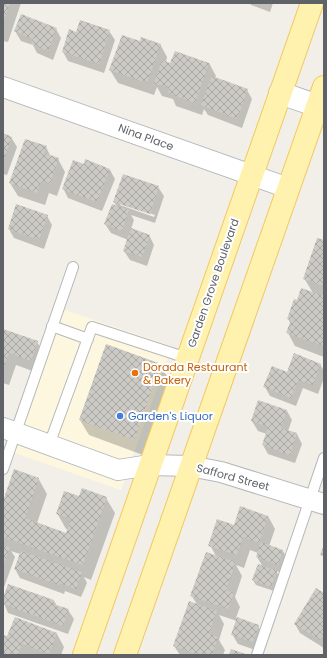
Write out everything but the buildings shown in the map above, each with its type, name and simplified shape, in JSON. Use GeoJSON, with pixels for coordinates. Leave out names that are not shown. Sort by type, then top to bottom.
{"type":"FeatureCollection","features":[{"type":"Feature","properties":{"kind":"main road","name":"Garden Grove Boulevard"},"geometry":{"type":"LineString","coordinates":[[84,655],[250,174],[312,3]]}},
{"type":"Feature","properties":{"kind":"main road"},"geometry":{"type":"LineString","coordinates":[[125,655],[288,188],[322,100]]}},
{"type":"Feature","properties":{"kind":"street","name":"Nina Place"},"geometry":{"type":"LineString","coordinates":[[3,87],[288,188]]}},
{"type":"Feature","properties":{"kind":"street"},"geometry":{"type":"LineString","coordinates":[[280,93],[322,100]]}},
{"type":"Feature","properties":{"kind":"street","name":"Safford Street"},"geometry":{"type":"LineString","coordinates":[[9,430],[118,470],[150,465],[190,466],[221,472],[317,502]]}},
{"type":"Feature","properties":{"kind":"lane"},"geometry":{"type":"LineString","coordinates":[[3,469],[9,430],[52,326],[73,268]]}},
{"type":"Feature","properties":{"kind":"lane"},"geometry":{"type":"LineString","coordinates":[[52,326],[88,339]]}},
{"type":"Feature","properties":{"kind":"lane"},"geometry":{"type":"LineString","coordinates":[[49,445],[92,327],[187,358]]}},
{"type":"Feature","properties":{"kind":"lane"},"geometry":{"type":"LineString","coordinates":[[257,655],[317,502],[324,458]]}},
{"type":"Feature","properties":{"kind":"shaded area"},"geometry":{"type":"Polygon","coordinates":[[[59,308],[172,346],[121,490],[9,451],[59,308]]]}},
{"type":"Feature","properties":{"kind":"place","name":"Dorada Restaurant & Bakery"},"geometry":{"type":"Point","coordinates":[135,373]}},
{"type":"Feature","properties":{"kind":"place","name":"Garden's Liquor"},"geometry":{"type":"Point","coordinates":[120,416]}}]}
